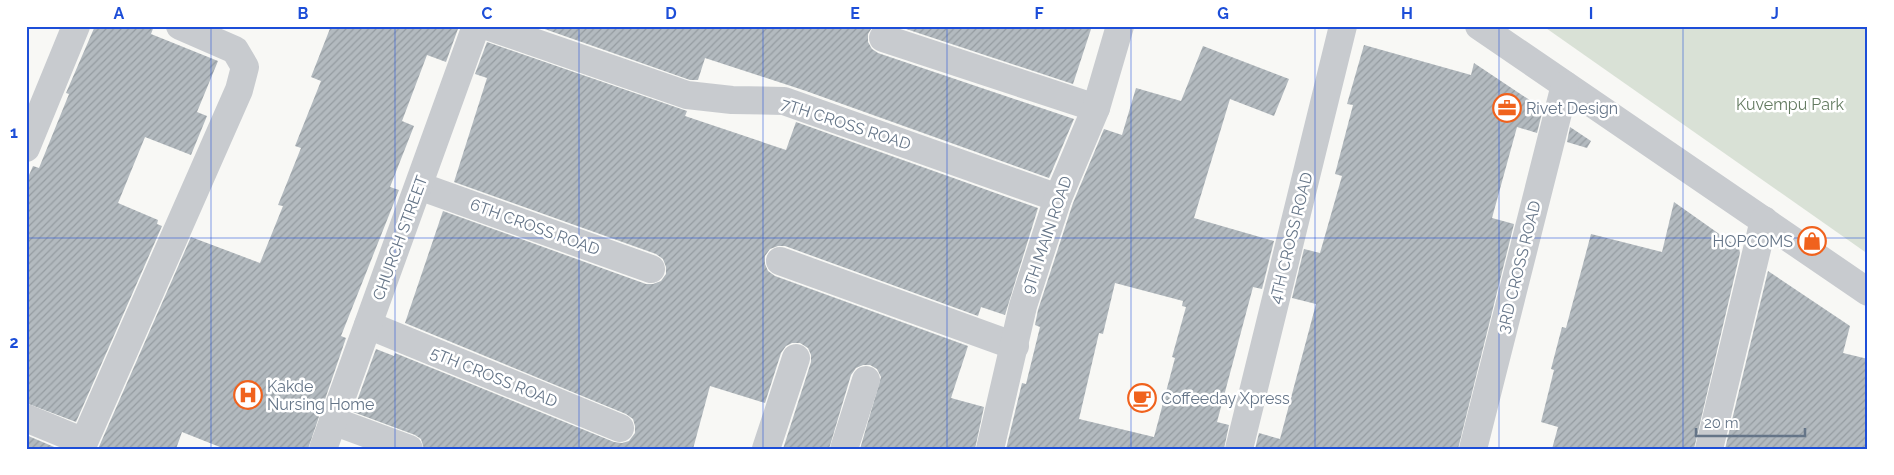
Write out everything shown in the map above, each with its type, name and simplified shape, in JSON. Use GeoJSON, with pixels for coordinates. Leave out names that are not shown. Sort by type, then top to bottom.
{"type":"FeatureCollection","features":[{"type":"Feature","properties":{"kind":"street"},"geometry":{"type":"LineString","coordinates":[[26,148],[76,26]]}},
{"type":"Feature","properties":{"kind":"street"},"geometry":{"type":"LineString","coordinates":[[26,418],[84,442],[235,99],[246,67],[235,50],[180,26]]}},
{"type":"Feature","properties":{"kind":"street","name":"CHURCH STREET"},"geometry":{"type":"LineString","coordinates":[[323,449],[476,26]]}},
{"type":"Feature","properties":{"kind":"street","name":"7TH CROSS ROAD"},"geometry":{"type":"LineString","coordinates":[[487,26],[687,96],[732,100],[784,101],[1058,198]]}},
{"type":"Feature","properties":{"kind":"street","name":"9TH MAIN ROAD"},"geometry":{"type":"LineString","coordinates":[[990,449],[1024,306],[1058,198],[1096,108],[1120,26]]}},
{"type":"Feature","properties":{"kind":"street","name":"4TH CROSS ROAD"},"geometry":{"type":"LineString","coordinates":[[1238,449],[1343,26]]}},
{"type":"Feature","properties":{"kind":"street"},"geometry":{"type":"LineString","coordinates":[[1480,26],[1868,292]]}},
{"type":"Feature","properties":{"kind":"street"},"geometry":{"type":"LineString","coordinates":[[883,38],[1096,108]]}},
{"type":"Feature","properties":{"kind":"street","name":"3RD CROSS ROAD"},"geometry":{"type":"LineString","coordinates":[[1473,449],[1565,85]]}},
{"type":"Feature","properties":{"kind":"street","name":"6TH CROSS ROAD"},"geometry":{"type":"LineString","coordinates":[[419,186],[651,269]]}},
{"type":"Feature","properties":{"kind":"street"},"geometry":{"type":"LineString","coordinates":[[1709,449],[1764,220]]}},
{"type":"Feature","properties":{"kind":"street"},"geometry":{"type":"LineString","coordinates":[[780,261],[1015,346]]}},
{"type":"Feature","properties":{"kind":"street","name":"5TH CROSS ROAD"},"geometry":{"type":"LineString","coordinates":[[368,325],[620,428]]}},
{"type":"Feature","properties":{"kind":"street"},"geometry":{"type":"LineString","coordinates":[[766,449],[796,358]]}},
{"type":"Feature","properties":{"kind":"street"},"geometry":{"type":"LineString","coordinates":[[844,449],[866,380]]}},
{"type":"Feature","properties":{"kind":"street"},"geometry":{"type":"LineString","coordinates":[[333,422],[409,449]]}},
{"type":"Feature","properties":{"kind":"green space","name":"Kuvempu Park"},"geometry":{"type":"Polygon","coordinates":[[[1543,26],[1868,26],[1868,254],[1543,26]]]}},
{"type":"Feature","properties":{"kind":"building"},"geometry":{"type":"Polygon","coordinates":[[[95,26],[154,26],[151,34],[218,61],[197,112],[207,116],[191,155],[145,137],[118,203],[158,220],[157,224],[162,226],[76,422],[26,403],[26,182],[33,166],[39,168],[69,94],[66,93],[95,26]]]}},
{"type":"Feature","properties":{"kind":"building"},"geometry":{"type":"Polygon","coordinates":[[[331,26],[459,26],[446,62],[427,55],[402,121],[414,126],[390,187],[399,190],[341,336],[346,338],[308,449],[225,449],[182,432],[176,449],[98,449],[191,237],[260,263],[283,206],[278,205],[301,148],[295,146],[321,81],[311,77],[331,26]]]}},
{"type":"Feature","properties":{"kind":"building"},"geometry":{"type":"Polygon","coordinates":[[[536,26],[873,26],[868,34],[868,42],[872,49],[878,53],[1074,119],[1049,178],[806,91],[705,58],[698,80],[690,80],[536,26]]]}},
{"type":"Feature","properties":{"kind":"building"},"geometry":{"type":"Polygon","coordinates":[[[897,26],[1092,26],[1073,84],[897,26]]]}},
{"type":"Feature","properties":{"kind":"building"},"geometry":{"type":"Polygon","coordinates":[[[487,42],[687,111],[685,116],[786,150],[796,122],[1038,208],[1005,315],[981,307],[978,316],[785,246],[770,249],[765,256],[765,264],[768,271],[775,276],[968,346],[951,398],[984,407],[975,449],[860,449],[881,377],[877,369],[870,365],[863,365],[856,368],[851,375],[829,449],[783,449],[811,362],[808,348],[800,343],[792,343],[786,346],[781,353],[765,403],[710,386],[693,449],[424,449],[421,439],[415,435],[353,412],[376,349],[394,356],[395,353],[614,442],[622,443],[629,441],[635,433],[633,419],[626,414],[405,323],[443,211],[646,284],[661,281],[666,274],[663,259],[656,254],[454,182],[487,78],[475,74],[487,42]]]}},
{"type":"Feature","properties":{"kind":"building"},"geometry":{"type":"Polygon","coordinates":[[[1364,45],[1471,75],[1474,63],[1543,109],[1537,133],[1517,127],[1492,218],[1514,224],[1458,449],[1255,449],[1259,433],[1280,439],[1316,304],[1292,298],[1304,249],[1320,253],[1342,176],[1335,174],[1353,105],[1347,104],[1364,45]]]}},
{"type":"Feature","properties":{"kind":"building"},"geometry":{"type":"Polygon","coordinates":[[[1203,46],[1289,79],[1274,116],[1230,99],[1194,218],[1274,241],[1262,289],[1253,287],[1217,422],[1229,425],[1224,449],[1006,449],[1022,383],[1026,384],[1040,327],[1035,325],[1038,310],[1073,203],[1104,129],[1122,135],[1136,88],[1181,101],[1203,46]],[[1115,283],[1103,334],[1099,333],[1079,419],[1154,437],[1175,358],[1172,357],[1186,307],[1182,306],[1183,301],[1115,283]]]}},
{"type":"Feature","properties":{"kind":"building"},"geometry":{"type":"Polygon","coordinates":[[[1570,127],[1591,141],[1587,148],[1567,142],[1570,127]]]}},
{"type":"Feature","properties":{"kind":"building"},"geometry":{"type":"Polygon","coordinates":[[[1674,202],[1739,248],[1740,253],[1694,449],[1552,449],[1558,427],[1541,422],[1554,370],[1551,369],[1562,327],[1566,328],[1591,234],[1662,252],[1674,202]]]}},
{"type":"Feature","properties":{"kind":"building"},"geometry":{"type":"Polygon","coordinates":[[[1768,271],[1850,326],[1843,353],[1868,359],[1868,449],[1725,449],[1768,271]]]}},
{"type":"Feature","properties":{"kind":"building"},"geometry":{"type":"Polygon","coordinates":[[[26,435],[59,449],[26,449],[26,435]]]}},
{"type":"Feature","properties":{"kind":"place","name":"Rivet Design"},"geometry":{"type":"Point","coordinates":[1507,108]}},
{"type":"Feature","properties":{"kind":"place","name":"HOPCOMS"},"geometry":{"type":"Point","coordinates":[1812,241]}},
{"type":"Feature","properties":{"kind":"place","name":"Kakde Nursing Home"},"geometry":{"type":"Point","coordinates":[248,395]}},
{"type":"Feature","properties":{"kind":"place","name":"Coffeeday Xpress"},"geometry":{"type":"Point","coordinates":[1142,398]}}]}
